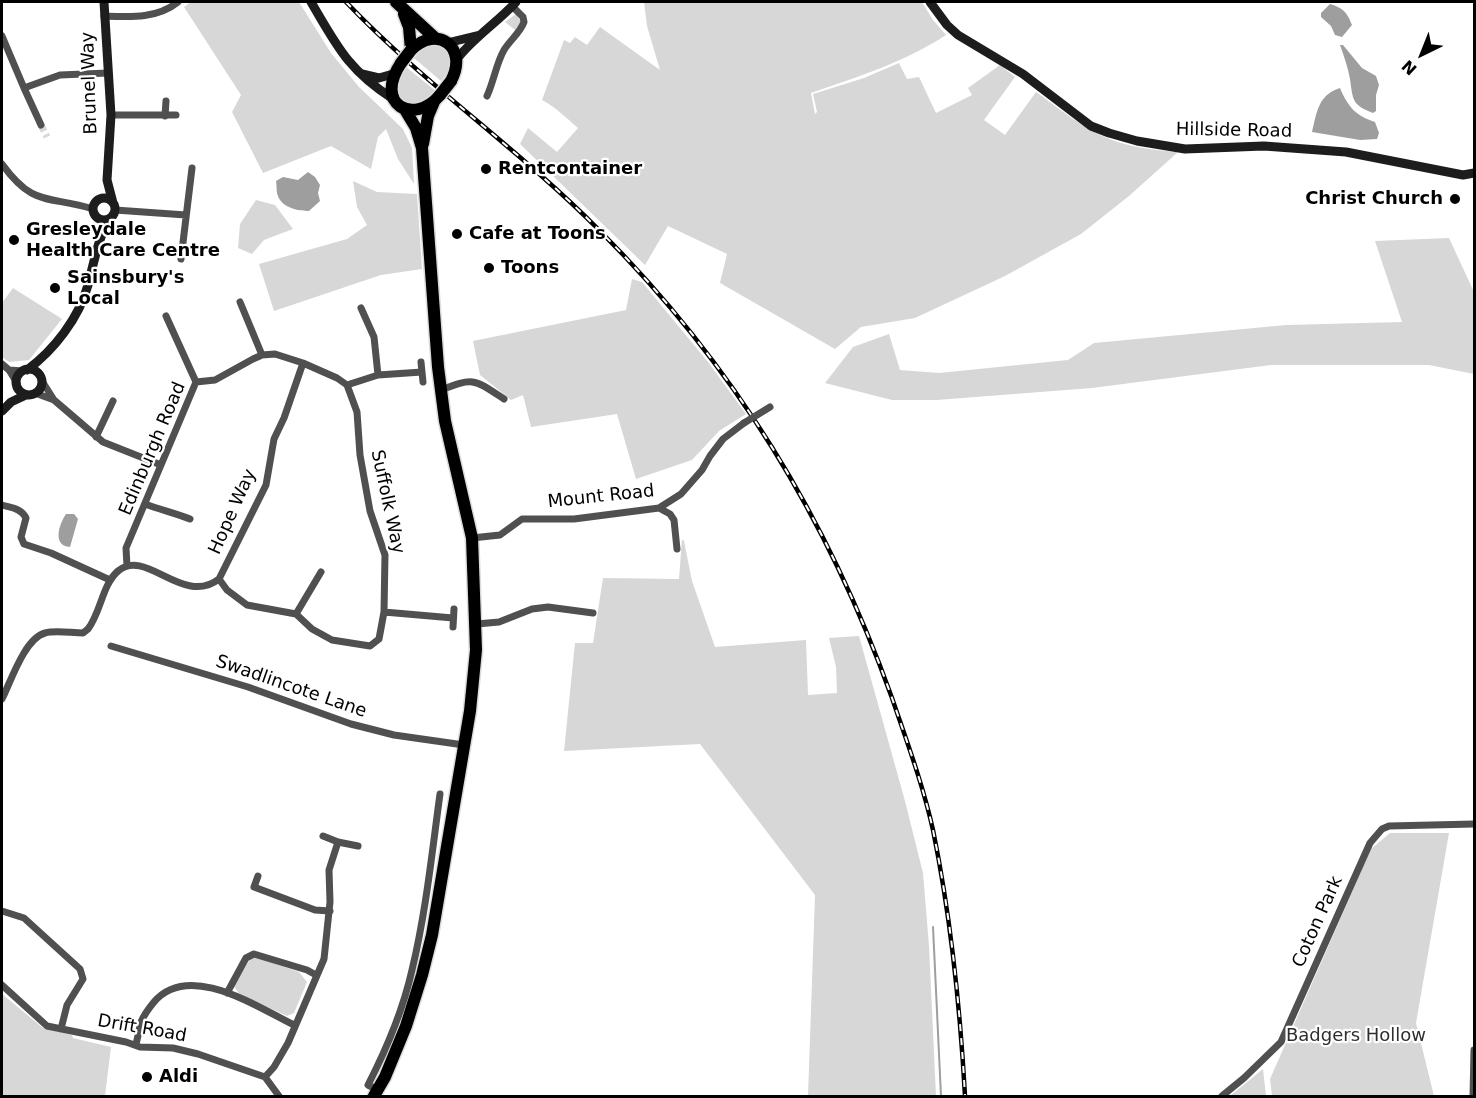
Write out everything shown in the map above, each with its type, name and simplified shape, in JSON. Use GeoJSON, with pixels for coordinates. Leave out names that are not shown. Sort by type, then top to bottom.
{"type":"FeatureCollection","features":[{"type":"Feature","properties":{"kind":"highway"},"geometry":{"type":"LineString","coordinates":[[399,6],[435,38],[447,43],[457,59],[457,70],[428,117],[422,148]]}},
{"type":"Feature","properties":{"kind":"highway"},"geometry":{"type":"LineString","coordinates":[[399,6],[409,27],[411,50]]}},
{"type":"Feature","properties":{"kind":"highway"},"geometry":{"type":"LineString","coordinates":[[376,1093],[397,1051],[414,1003],[430,942],[465,746],[475,670],[477,624],[472,538],[441,390],[422,148],[416,128],[404,108],[393,99],[390,84],[397,69],[411,50],[422,42],[435,38]]}},
{"type":"Feature","properties":{"kind":"highway"},"geometry":{"type":"LineString","coordinates":[[404,108],[415,110],[437,99]]}},
{"type":"Feature","properties":{"kind":"street","name":"Brunel Way"},"geometry":{"type":"LineString","coordinates":[[25,371],[43,358],[72,320],[82,302],[99,240],[114,207],[107,180],[111,115],[104,2]]}},
{"type":"Feature","properties":{"kind":"street"},"geometry":{"type":"LineString","coordinates":[[104,16],[130,17],[157,14],[178,2]]}},
{"type":"Feature","properties":{"kind":"street"},"geometry":{"type":"LineString","coordinates":[[311,2],[342,54],[359,74],[393,99]]}},
{"type":"Feature","properties":{"kind":"street","name":"Hillside Road"},"geometry":{"type":"LineString","coordinates":[[930,2],[946,25],[958,35],[1023,74],[1091,126],[1110,133],[1137,141],[1185,149],[1264,146],[1346,152],[1463,175],[1474,173]]}},
{"type":"Feature","properties":{"kind":"street"},"geometry":{"type":"LineString","coordinates":[[457,59],[514,4],[524,22],[506,47],[487,96]]}},
{"type":"Feature","properties":{"kind":"street"},"geometry":{"type":"LineString","coordinates":[[447,43],[482,34]]}},
{"type":"Feature","properties":{"kind":"street"},"geometry":{"type":"LineString","coordinates":[[2,36],[41,125]]}},
{"type":"Feature","properties":{"kind":"street"},"geometry":{"type":"LineString","coordinates":[[359,74],[379,78],[397,69]]}},
{"type":"Feature","properties":{"kind":"street"},"geometry":{"type":"LineString","coordinates":[[24,88],[60,75],[108,73]]}},
{"type":"Feature","properties":{"kind":"street"},"geometry":{"type":"LineString","coordinates":[[165,116],[166,101]]}},
{"type":"Feature","properties":{"kind":"street"},"geometry":{"type":"LineString","coordinates":[[111,115],[176,115]]}},
{"type":"Feature","properties":{"kind":"street"},"geometry":{"type":"LineString","coordinates":[[2,164],[15,182],[30,194],[49,201],[95,209],[102,220],[109,219]]}},
{"type":"Feature","properties":{"kind":"street","name":"Brunel Way"},"geometry":{"type":"LineString","coordinates":[[99,240],[95,209],[107,164]]}},
{"type":"Feature","properties":{"kind":"street"},"geometry":{"type":"LineString","coordinates":[[181,259],[192,168]]}},
{"type":"Feature","properties":{"kind":"street"},"geometry":{"type":"LineString","coordinates":[[95,209],[105,198],[114,207],[186,215]]}},
{"type":"Feature","properties":{"kind":"street"},"geometry":{"type":"LineString","coordinates":[[240,302],[262,355],[275,354],[303,363],[347,385],[378,375],[422,372]]}},
{"type":"Feature","properties":{"kind":"street"},"geometry":{"type":"LineString","coordinates":[[360,308],[374,336],[378,375]]}},
{"type":"Feature","properties":{"kind":"street"},"geometry":{"type":"LineString","coordinates":[[166,316],[196,382]]}},
{"type":"Feature","properties":{"kind":"street","name":"Edinburgh Road"},"geometry":{"type":"LineString","coordinates":[[127,566],[126,548],[196,382],[215,380],[262,355]]}},
{"type":"Feature","properties":{"kind":"street","name":"Brunel Way"},"geometry":{"type":"LineString","coordinates":[[41,379],[43,358]]}},
{"type":"Feature","properties":{"kind":"street"},"geometry":{"type":"LineString","coordinates":[[421,362],[423,382]]}},
{"type":"Feature","properties":{"kind":"street"},"geometry":{"type":"LineString","coordinates":[[2,363],[17,384],[31,394],[54,400]]}},
{"type":"Feature","properties":{"kind":"street","name":"Hope Way"},"geometry":{"type":"LineString","coordinates":[[127,566],[140,565],[198,588],[213,584],[219,579],[266,486],[274,439],[284,418],[303,363]]}},
{"type":"Feature","properties":{"kind":"street"},"geometry":{"type":"LineString","coordinates":[[9,370],[35,371],[54,400],[96,437],[103,442],[161,465]]}},
{"type":"Feature","properties":{"kind":"street"},"geometry":{"type":"LineString","coordinates":[[11,402],[19,376],[25,371]]}},
{"type":"Feature","properties":{"kind":"street"},"geometry":{"type":"LineString","coordinates":[[2,411],[11,402],[40,389],[41,379]]}},
{"type":"Feature","properties":{"kind":"street"},"geometry":{"type":"LineString","coordinates":[[441,390],[465,380],[480,382],[504,399]]}},
{"type":"Feature","properties":{"kind":"street","name":"Suffolk Way"},"geometry":{"type":"LineString","coordinates":[[219,579],[227,590],[247,605],[296,614],[312,629],[332,640],[370,646],[379,639],[384,612],[386,555],[370,512],[360,455],[357,412],[347,385]]}},
{"type":"Feature","properties":{"kind":"street"},"geometry":{"type":"LineString","coordinates":[[96,437],[113,401]]}},
{"type":"Feature","properties":{"kind":"street","name":"Mount Road"},"geometry":{"type":"LineString","coordinates":[[472,538],[500,535],[522,519],[574,519],[659,508],[681,494],[702,470],[723,439],[770,407]]}},
{"type":"Feature","properties":{"kind":"street","name":"Hope Way"},"geometry":{"type":"LineString","coordinates":[[146,504],[190,519]]}},
{"type":"Feature","properties":{"kind":"street"},"geometry":{"type":"LineString","coordinates":[[2,505],[24,514],[26,518],[21,537],[24,544],[51,553],[110,580]]}},
{"type":"Feature","properties":{"kind":"street"},"geometry":{"type":"LineString","coordinates":[[659,508],[670,514],[674,520],[677,549]]}},
{"type":"Feature","properties":{"kind":"street"},"geometry":{"type":"LineString","coordinates":[[2,699],[26,648],[37,636],[46,632],[83,633],[92,623],[110,580],[118,570],[127,566]]}},
{"type":"Feature","properties":{"kind":"street"},"geometry":{"type":"LineString","coordinates":[[296,614],[321,572]]}},
{"type":"Feature","properties":{"kind":"street"},"geometry":{"type":"LineString","coordinates":[[477,624],[499,622],[532,609],[548,607],[593,613]]}},
{"type":"Feature","properties":{"kind":"street"},"geometry":{"type":"LineString","coordinates":[[453,627],[454,609]]}},
{"type":"Feature","properties":{"kind":"street"},"geometry":{"type":"LineString","coordinates":[[384,612],[453,618]]}},
{"type":"Feature","properties":{"kind":"street","name":"Swadlincote Lane"},"geometry":{"type":"LineString","coordinates":[[111,646],[248,687],[351,724],[404,737],[465,746]]}},
{"type":"Feature","properties":{"kind":"street"},"geometry":{"type":"LineString","coordinates":[[376,1093],[368,1085],[388,1044],[407,990],[419,936],[440,794]]}},
{"type":"Feature","properties":{"kind":"street","name":"Coton Park"},"geometry":{"type":"LineString","coordinates":[[1222,1096],[1281,1042],[1370,843],[1376,836],[1389,826],[1474,824]]}},
{"type":"Feature","properties":{"kind":"street"},"geometry":{"type":"LineString","coordinates":[[323,836],[358,846]]}},
{"type":"Feature","properties":{"kind":"street"},"geometry":{"type":"LineString","coordinates":[[279,1096],[265,1077],[274,1067],[288,1043],[324,959],[330,911],[329,870],[338,842]]}},
{"type":"Feature","properties":{"kind":"street"},"geometry":{"type":"LineString","coordinates":[[258,876],[254,887],[315,910],[330,911]]}},
{"type":"Feature","properties":{"kind":"street"},"geometry":{"type":"LineString","coordinates":[[425,897],[438,899]]}},
{"type":"Feature","properties":{"kind":"street"},"geometry":{"type":"LineString","coordinates":[[2,910],[24,918],[80,969],[83,979],[67,1005],[61,1029]]}},
{"type":"Feature","properties":{"kind":"street"},"geometry":{"type":"LineString","coordinates":[[227,993],[246,958],[254,954],[307,970],[316,975]]}},
{"type":"Feature","properties":{"kind":"street","name":"Drift Road"},"geometry":{"type":"LineString","coordinates":[[2,985],[43,1023],[61,1029],[136,1044],[140,1047],[173,1048],[265,1077]]}},
{"type":"Feature","properties":{"kind":"street"},"geometry":{"type":"LineString","coordinates":[[136,1044],[142,1020],[159,996],[183,985],[227,993],[294,1025]]}},
{"type":"Feature","properties":{"kind":"street"},"geometry":{"type":"LineString","coordinates":[[1473,1096],[1474,1050]]}},
{"type":"Feature","properties":{"kind":"green space"},"geometry":{"type":"Polygon","coordinates":[[[191,2],[299,2],[331,53],[359,87],[403,129],[412,148],[414,184],[398,159],[386,129],[378,137],[371,169],[331,146],[263,173],[232,112],[241,95],[184,7],[191,2]]]}},
{"type":"Feature","properties":{"kind":"green space"},"geometry":{"type":"Polygon","coordinates":[[[644,2],[922,2],[946,35],[897,61],[811,93],[815,114],[817,112],[813,94],[864,78],[899,63],[907,79],[919,77],[936,113],[972,95],[968,88],[1000,65],[1015,77],[984,120],[1005,135],[1036,92],[1073,119],[1102,136],[1136,147],[1178,152],[1129,196],[1081,234],[1005,276],[915,318],[861,327],[835,349],[720,283],[727,254],[668,226],[645,265],[520,144],[528,128],[557,152],[578,128],[557,109],[542,100],[564,40],[570,43],[575,37],[587,45],[600,27],[660,70],[647,26],[644,2]]]}},
{"type":"Feature","properties":{"kind":"green space"},"geometry":{"type":"Polygon","coordinates":[[[516,14],[521,22],[515,30],[505,22],[516,14]]]}},
{"type":"Feature","properties":{"kind":"green space"},"geometry":{"type":"Polygon","coordinates":[[[426,45],[441,47],[448,54],[450,65],[448,79],[445,77],[441,81],[414,58],[426,45]]]}},
{"type":"Feature","properties":{"kind":"green space"},"geometry":{"type":"Polygon","coordinates":[[[406,67],[437,92],[418,106],[401,103],[394,83],[406,67]]]}},
{"type":"Feature","properties":{"kind":"green space"},"geometry":{"type":"Polygon","coordinates":[[[353,181],[377,192],[417,194],[422,269],[381,275],[274,311],[259,264],[347,239],[367,225],[357,207],[353,181]]]}},
{"type":"Feature","properties":{"kind":"green space"},"geometry":{"type":"Polygon","coordinates":[[[256,200],[275,205],[293,229],[264,240],[252,254],[238,248],[240,224],[256,200]]]}},
{"type":"Feature","properties":{"kind":"green space"},"geometry":{"type":"Polygon","coordinates":[[[1449,238],[1474,292],[1474,374],[1429,365],[1271,365],[1092,388],[937,400],[892,400],[825,383],[853,347],[889,334],[900,370],[939,373],[1068,360],[1094,343],[1286,325],[1402,322],[1375,241],[1449,238]]]}},
{"type":"Feature","properties":{"kind":"green space"},"geometry":{"type":"Polygon","coordinates":[[[632,279],[642,282],[708,362],[746,414],[719,431],[692,460],[636,479],[617,414],[531,427],[523,395],[511,400],[480,375],[473,341],[626,310],[632,279]]]}},
{"type":"Feature","properties":{"kind":"green space"},"geometry":{"type":"Polygon","coordinates":[[[13,288],[62,319],[29,360],[9,362],[2,357],[2,303],[13,288]]]}},
{"type":"Feature","properties":{"kind":"green space"},"geometry":{"type":"Polygon","coordinates":[[[682,539],[692,581],[715,647],[806,640],[808,695],[837,693],[836,667],[829,638],[859,636],[923,873],[936,1096],[808,1096],[815,895],[700,744],[564,751],[575,643],[593,643],[603,578],[679,579],[682,539]]]}},
{"type":"Feature","properties":{"kind":"green space","name":"Badgers Hollow"},"geometry":{"type":"Polygon","coordinates":[[[1390,833],[1449,833],[1416,1023],[1434,1096],[1272,1096],[1270,1079],[1371,849],[1390,833]]]}},
{"type":"Feature","properties":{"kind":"green space"},"geometry":{"type":"Polygon","coordinates":[[[256,957],[299,972],[307,982],[294,1013],[287,1016],[239,994],[234,986],[249,961],[256,957]]]}},
{"type":"Feature","properties":{"kind":"green space"},"geometry":{"type":"Polygon","coordinates":[[[2,994],[43,1028],[111,1047],[105,1096],[2,1096],[2,994]]]}},
{"type":"Feature","properties":{"kind":"green space"},"geometry":{"type":"Polygon","coordinates":[[[1263,1069],[1266,1096],[1230,1096],[1263,1069]]]}},
{"type":"Feature","properties":{"kind":"shaded area"},"geometry":{"type":"Polygon","coordinates":[[[1330,4],[1344,11],[1352,25],[1342,37],[1335,35],[1331,26],[1321,17],[1321,13],[1330,4]]]}},
{"type":"Feature","properties":{"kind":"shaded area"},"geometry":{"type":"Polygon","coordinates":[[[1340,45],[1343,45],[1362,68],[1376,76],[1379,85],[1376,95],[1376,111],[1373,113],[1355,101],[1340,45]]]}},
{"type":"Feature","properties":{"kind":"shaded area"},"geometry":{"type":"Polygon","coordinates":[[[1340,88],[1353,110],[1375,122],[1379,133],[1377,139],[1360,140],[1312,132],[1317,111],[1323,100],[1340,88]]]}},
{"type":"Feature","properties":{"kind":"shaded area"},"geometry":{"type":"Polygon","coordinates":[[[308,172],[320,185],[318,193],[320,201],[309,211],[287,206],[277,194],[276,181],[283,177],[298,180],[308,172]]]}},
{"type":"Feature","properties":{"kind":"shaded area"},"geometry":{"type":"Polygon","coordinates":[[[66,514],[74,514],[78,519],[70,547],[64,546],[59,539],[59,529],[66,514]]]}},
{"type":"Feature","properties":{"kind":"waterway"},"geometry":{"type":"LineString","coordinates":[[933,927],[941,1096]]}},
{"type":"Feature","properties":{"kind":"tunnel"},"geometry":{"type":"LineString","coordinates":[[41,125],[47,137]]}},
{"type":"Feature","properties":{"kind":"railway"},"geometry":{"type":"LineString","coordinates":[[346,2],[407,61],[568,200],[648,282],[693,335],[734,390],[807,507],[867,632],[892,698],[929,813],[950,929],[965,1096]]}},
{"type":"Feature","properties":{"kind":"place","name":"Rentcontainer"},"geometry":{"type":"Point","coordinates":[486,169]}},
{"type":"Feature","properties":{"kind":"place","name":"Christ Church"},"geometry":{"type":"Point","coordinates":[1455,199]}},
{"type":"Feature","properties":{"kind":"place","name":"Cafe at Toons"},"geometry":{"type":"Point","coordinates":[457,234]}},
{"type":"Feature","properties":{"kind":"place","name":"Gresleydale Health Care Centre"},"geometry":{"type":"Point","coordinates":[14,240]}},
{"type":"Feature","properties":{"kind":"place","name":"Toons"},"geometry":{"type":"Point","coordinates":[489,268]}},
{"type":"Feature","properties":{"kind":"place","name":"Sainsbury's Local"},"geometry":{"type":"Point","coordinates":[55,288]}},
{"type":"Feature","properties":{"kind":"place","name":"Aldi"},"geometry":{"type":"Point","coordinates":[147,1077]}}]}
